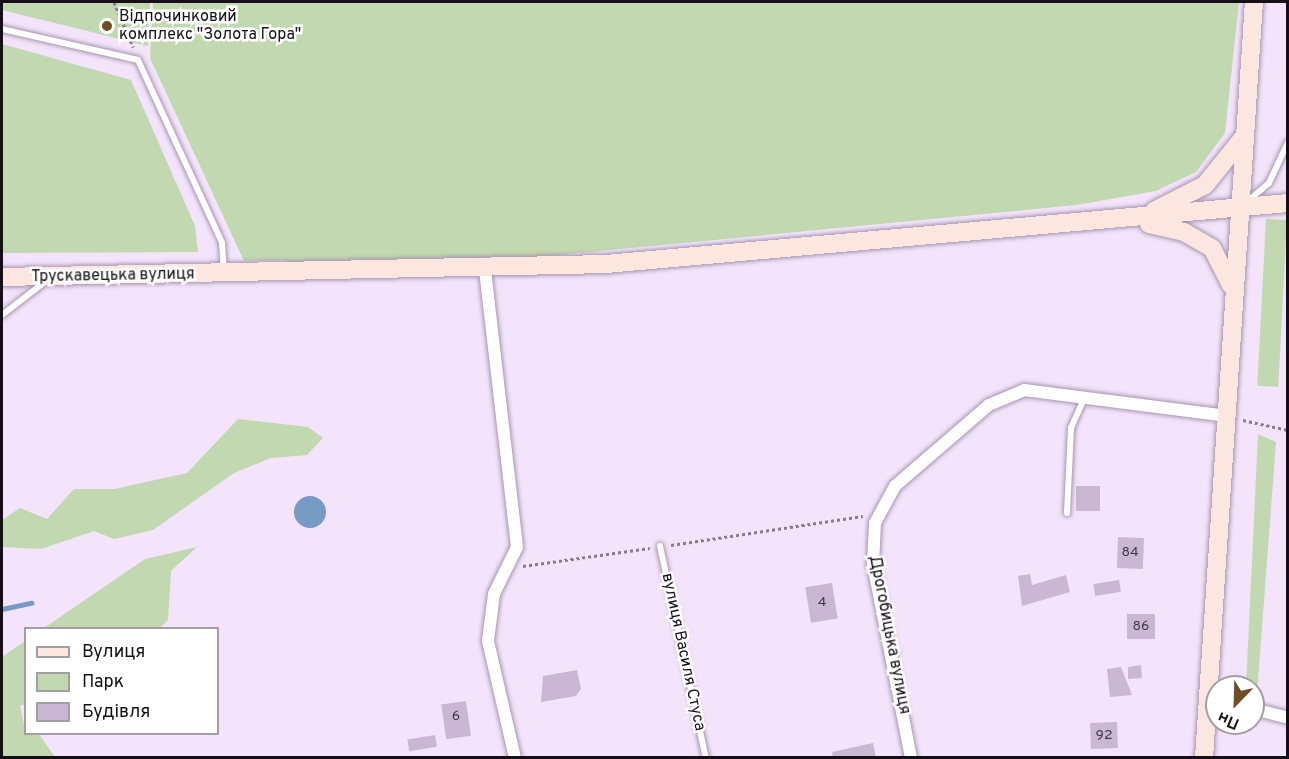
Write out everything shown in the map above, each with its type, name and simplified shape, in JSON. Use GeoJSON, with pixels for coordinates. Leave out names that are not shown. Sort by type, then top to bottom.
{"type":"FeatureCollection","features":[{"type":"Feature","properties":{"kind":"main road"},"geometry":{"type":"LineString","coordinates":[[1213,675],[1223,455],[1254,2]]}},
{"type":"Feature","properties":{"kind":"main road"},"geometry":{"type":"LineString","coordinates":[[1127,220],[1172,205],[1198,190],[1227,164],[1244,135]]}},
{"type":"Feature","properties":{"kind":"main road"},"geometry":{"type":"LineString","coordinates":[[1127,220],[1287,203]]}},
{"type":"Feature","properties":{"kind":"main road"},"geometry":{"type":"LineString","coordinates":[[1127,220],[1170,228],[1212,248],[1235,295]]}},
{"type":"Feature","properties":{"kind":"main road","name":"Трускавецька вулиця"},"geometry":{"type":"LineString","coordinates":[[2,277],[485,270],[1127,220]]}},
{"type":"Feature","properties":{"kind":"main road"},"geometry":{"type":"LineString","coordinates":[[1204,758],[1207,735]]}},
{"type":"Feature","properties":{"kind":"street"},"geometry":{"type":"LineString","coordinates":[[485,270],[517,525],[512,565],[494,594],[488,641],[515,758]]}},
{"type":"Feature","properties":{"kind":"street"},"geometry":{"type":"LineString","coordinates":[[878,513],[905,474],[1005,396],[1024,390],[1083,400],[1227,416]]}},
{"type":"Feature","properties":{"kind":"street","name":"Дрогобицька вулиця"},"geometry":{"type":"LineString","coordinates":[[878,513],[873,565],[911,758]]}},
{"type":"Feature","properties":{"kind":"street"},"geometry":{"type":"LineString","coordinates":[[1265,712],[1287,718]]}},
{"type":"Feature","properties":{"kind":"lane"},"geometry":{"type":"LineString","coordinates":[[2,29],[138,60],[222,243],[225,274]]}},
{"type":"Feature","properties":{"kind":"lane"},"geometry":{"type":"LineString","coordinates":[[1239,209],[1269,183],[1287,142]]}},
{"type":"Feature","properties":{"kind":"lane"},"geometry":{"type":"LineString","coordinates":[[2,315],[51,277]]}},
{"type":"Feature","properties":{"kind":"lane"},"geometry":{"type":"LineString","coordinates":[[1067,513],[1071,428],[1083,400]]}},
{"type":"Feature","properties":{"kind":"lane","name":"вулиця Василя Стуса"},"geometry":{"type":"LineString","coordinates":[[660,546],[706,758]]}},
{"type":"Feature","properties":{"kind":"path"},"geometry":{"type":"LineString","coordinates":[[114,2],[138,60]]}},
{"type":"Feature","properties":{"kind":"path"},"geometry":{"type":"LineString","coordinates":[[1227,416],[1287,430]]}},
{"type":"Feature","properties":{"kind":"path"},"geometry":{"type":"LineString","coordinates":[[512,565],[530,567],[878,513]]}},
{"type":"Feature","properties":{"kind":"green space","name":"Відпочинковий комплекс \"Золота Гора\""},"geometry":{"type":"Polygon","coordinates":[[[2,2],[150,2],[148,46],[2,10],[2,2]]]}},
{"type":"Feature","properties":{"kind":"green space"},"geometry":{"type":"Polygon","coordinates":[[[153,2],[1239,2],[1225,133],[1196,172],[1156,191],[1077,205],[527,258],[297,266],[284,260],[244,261],[150,58],[153,2]]]}},
{"type":"Feature","properties":{"kind":"green space"},"geometry":{"type":"Polygon","coordinates":[[[2,44],[131,80],[195,226],[198,252],[2,253],[2,44]]]}},
{"type":"Feature","properties":{"kind":"green space"},"geometry":{"type":"Polygon","coordinates":[[[1266,219],[1287,220],[1278,387],[1257,386],[1266,219]]]}},
{"type":"Feature","properties":{"kind":"green space"},"geometry":{"type":"Polygon","coordinates":[[[238,419],[308,427],[323,438],[307,455],[271,458],[234,473],[153,530],[114,539],[94,531],[41,549],[2,547],[2,520],[20,508],[47,519],[74,489],[114,489],[187,473],[238,419]]]}},
{"type":"Feature","properties":{"kind":"green space"},"geometry":{"type":"Polygon","coordinates":[[[1258,434],[1276,442],[1258,675],[1247,675],[1258,434]]]}},
{"type":"Feature","properties":{"kind":"green space"},"geometry":{"type":"Polygon","coordinates":[[[197,547],[171,571],[168,620],[161,627],[45,627],[145,559],[197,547]]]}},
{"type":"Feature","properties":{"kind":"green space"},"geometry":{"type":"Polygon","coordinates":[[[24,642],[24,704],[20,706],[24,735],[40,735],[55,757],[2,757],[2,657],[24,642]]]}},
{"type":"Feature","properties":{"kind":"water"},"geometry":{"type":"Polygon","coordinates":[[[310,496],[321,501],[326,512],[321,523],[310,528],[299,523],[294,512],[299,501],[310,496]]]}},
{"type":"Feature","properties":{"kind":"building"},"geometry":{"type":"Polygon","coordinates":[[[1076,486],[1100,486],[1100,511],[1076,511],[1076,486]]]}},
{"type":"Feature","properties":{"kind":"building"},"geometry":{"type":"Polygon","coordinates":[[[1118,537],[1144,538],[1143,569],[1117,568],[1118,537]]]}},
{"type":"Feature","properties":{"kind":"building"},"geometry":{"type":"Polygon","coordinates":[[[1030,574],[1032,585],[1066,575],[1070,592],[1022,606],[1018,576],[1030,574]]]}},
{"type":"Feature","properties":{"kind":"building"},"geometry":{"type":"Polygon","coordinates":[[[1119,580],[1121,592],[1095,596],[1093,584],[1119,580]]]}},
{"type":"Feature","properties":{"kind":"building"},"geometry":{"type":"Polygon","coordinates":[[[832,583],[838,619],[811,623],[805,587],[832,583]]]}},
{"type":"Feature","properties":{"kind":"building"},"geometry":{"type":"Polygon","coordinates":[[[1127,614],[1155,614],[1155,639],[1127,639],[1127,614]]]}},
{"type":"Feature","properties":{"kind":"building"},"geometry":{"type":"Polygon","coordinates":[[[1141,665],[1142,678],[1128,679],[1128,667],[1141,665]]]}},
{"type":"Feature","properties":{"kind":"building"},"geometry":{"type":"Polygon","coordinates":[[[1121,667],[1132,695],[1110,697],[1107,669],[1121,667]]]}},
{"type":"Feature","properties":{"kind":"building"},"geometry":{"type":"Polygon","coordinates":[[[577,670],[581,689],[576,696],[541,702],[543,676],[577,670]]]}},
{"type":"Feature","properties":{"kind":"building"},"geometry":{"type":"Polygon","coordinates":[[[466,701],[471,736],[446,739],[441,704],[466,701]]]}},
{"type":"Feature","properties":{"kind":"building"},"geometry":{"type":"Polygon","coordinates":[[[1117,722],[1118,748],[1091,749],[1090,723],[1117,722]]]}},
{"type":"Feature","properties":{"kind":"building"},"geometry":{"type":"Polygon","coordinates":[[[435,735],[437,747],[409,751],[407,739],[435,735]]]}},
{"type":"Feature","properties":{"kind":"building"},"geometry":{"type":"Polygon","coordinates":[[[873,743],[876,758],[833,758],[832,752],[873,743]]]}},
{"type":"Feature","properties":{"kind":"waterway"},"geometry":{"type":"LineString","coordinates":[[2,609],[31,603]]}},
{"type":"Feature","properties":{"kind":"place","name":"Відпочинковий комплекс \"Золота Гора\""},"geometry":{"type":"Point","coordinates":[107,26]}}]}
